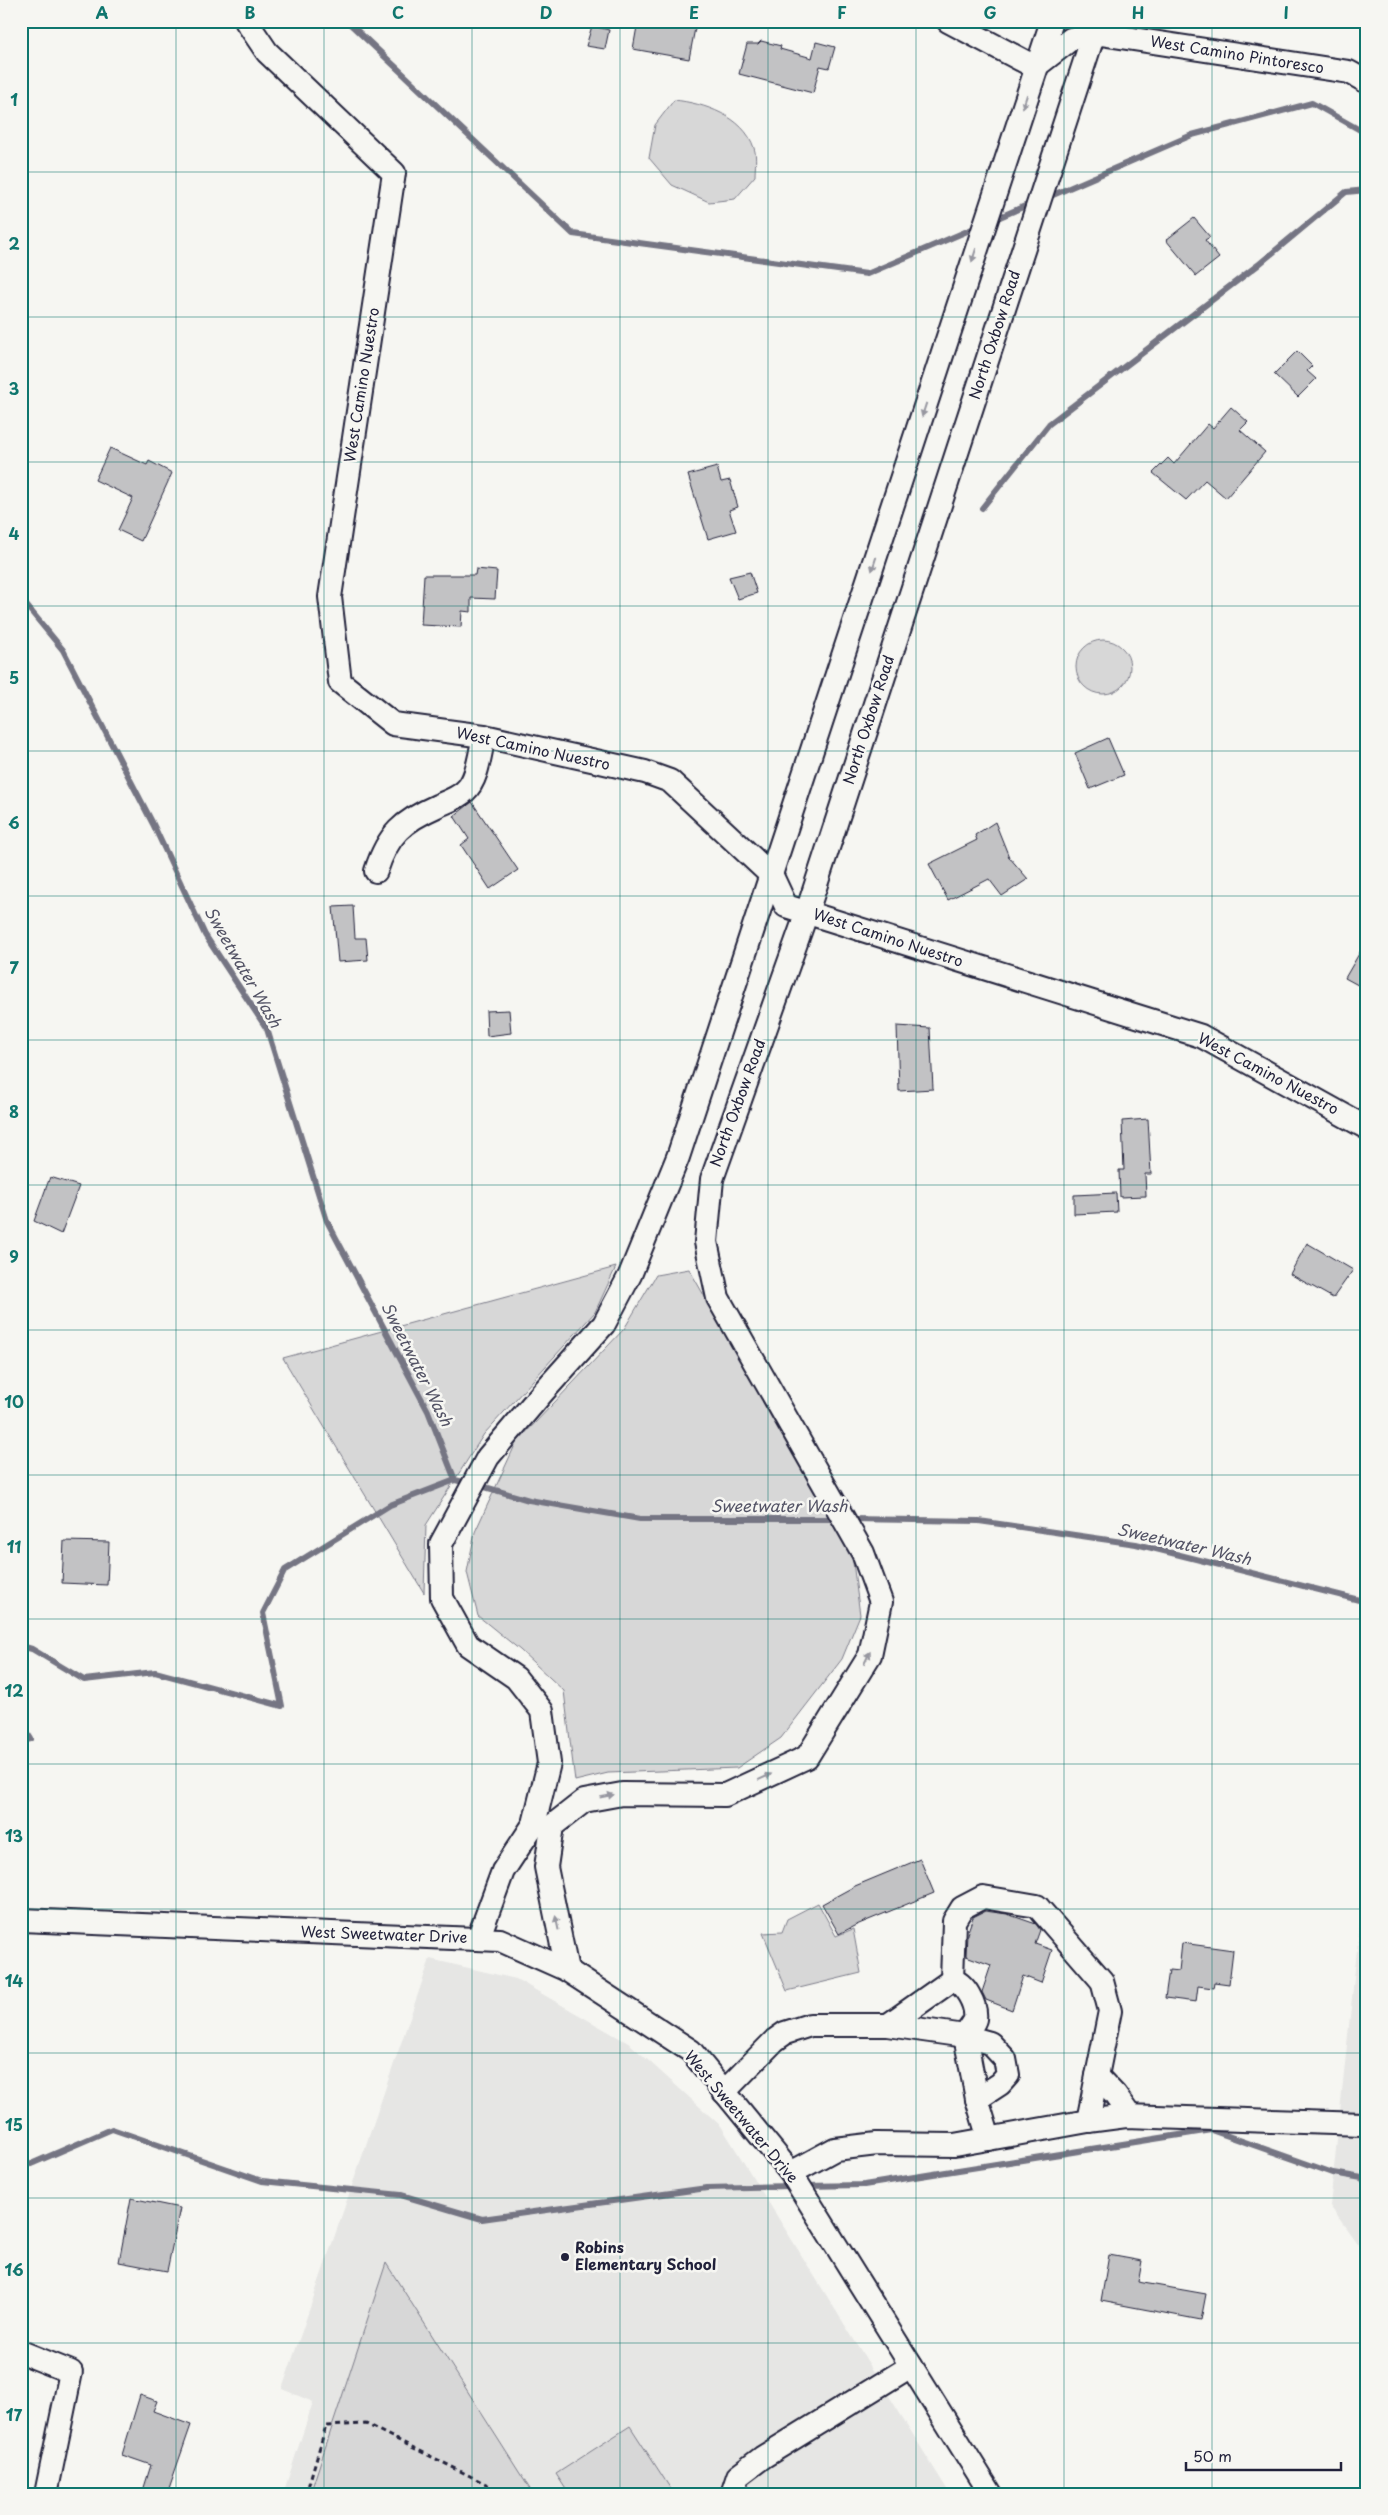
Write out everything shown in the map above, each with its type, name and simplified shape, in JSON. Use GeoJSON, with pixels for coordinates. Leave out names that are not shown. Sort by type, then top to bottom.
{"type":"FeatureCollection","features":[{"type":"Feature","properties":{"kind":"street","name":"West Camino Nuestro"},"geometry":{"type":"LineString","coordinates":[[246,21],[267,52],[394,173],[330,597],[340,682],[393,724],[484,736],[645,772],[670,781],[772,876],[786,906],[1201,1036],[1367,1128]]}},
{"type":"Feature","properties":{"kind":"street"},"geometry":{"type":"LineString","coordinates":[[948,21],[1036,67]]}},
{"type":"Feature","properties":{"kind":"street"},"geometry":{"type":"LineString","coordinates":[[478,1940],[503,1871],[534,1824],[549,1763],[542,1711],[516,1678],[468,1645],[442,1598],[441,1544],[488,1458],[543,1392],[604,1324],[630,1275],[678,1157],[1052,21]]}},
{"type":"Feature","properties":{"kind":"street","name":"West Camino Pintoresco"},"geometry":{"type":"LineString","coordinates":[[1036,67],[1071,39],[1096,27],[1349,72],[1367,82]]}},
{"type":"Feature","properties":{"kind":"street","name":"North Oxbow Road"},"geometry":{"type":"LineString","coordinates":[[567,1970],[546,1867],[552,1826],[584,1801],[622,1794],[725,1795],[807,1757],[870,1655],[881,1602],[863,1553],[718,1298],[706,1242],[712,1178],[807,912],[1096,27]]}},
{"type":"Feature","properties":{"kind":"street"},"geometry":{"type":"LineString","coordinates":[[376,871],[382,852],[398,828],[411,818],[466,791],[474,775],[484,736]]}},
{"type":"Feature","properties":{"kind":"street"},"geometry":{"type":"LineString","coordinates":[[952,1980],[954,1920],[962,1908],[984,1897],[1037,1906],[1102,1981],[1110,2011],[1088,2121]]}},
{"type":"Feature","properties":{"kind":"street","name":"West Sweetwater Drive"},"geometry":{"type":"LineString","coordinates":[[21,1920],[500,1940],[567,1970],[691,2051],[791,2173],[991,2494]]}},
{"type":"Feature","properties":{"kind":"street"},"geometry":{"type":"LineString","coordinates":[[888,2025],[952,1980]]}},
{"type":"Feature","properties":{"kind":"street"},"geometry":{"type":"LineString","coordinates":[[952,1980],[956,1981],[972,1998],[975,2018],[965,2036],[977,2099],[989,2139]]}},
{"type":"Feature","properties":{"kind":"street"},"geometry":{"type":"LineString","coordinates":[[724,2092],[784,2033],[810,2025],[888,2025],[965,2036],[990,2043],[1005,2059],[1008,2075],[1000,2084],[977,2099]]}},
{"type":"Feature","properties":{"kind":"street"},"geometry":{"type":"LineString","coordinates":[[1097,2076],[1115,2095],[1130,2116]]}},
{"type":"Feature","properties":{"kind":"street"},"geometry":{"type":"LineString","coordinates":[[791,2173],[835,2149],[877,2144],[954,2146],[1088,2121],[1130,2116],[1363,2124],[1367,2126]]}},
{"type":"Feature","properties":{"kind":"street"},"geometry":{"type":"LineString","coordinates":[[21,2352],[71,2372],[46,2494]]}},
{"type":"Feature","properties":{"kind":"street"},"geometry":{"type":"LineString","coordinates":[[732,2494],[738,2476],[763,2457],[911,2366]]}},
{"type":"Feature","properties":{"kind":"path"},"geometry":{"type":"LineString","coordinates":[[306,2494],[326,2426],[366,2424],[506,2494]]}},
{"type":"Feature","properties":{"kind":"shaded area"},"geometry":{"type":"Polygon","coordinates":[[[674,100],[697,104],[721,113],[741,127],[749,137],[755,151],[755,176],[735,199],[709,202],[672,185],[649,158],[655,125],[674,100]]]}},
{"type":"Feature","properties":{"kind":"shaded area"},"geometry":{"type":"Polygon","coordinates":[[[1103,640],[1113,642],[1122,648],[1128,657],[1130,667],[1128,677],[1122,686],[1113,692],[1103,694],[1093,692],[1084,686],[1078,677],[1076,667],[1078,657],[1084,648],[1093,642],[1103,640]]]}},
{"type":"Feature","properties":{"kind":"shaded area"},"geometry":{"type":"Polygon","coordinates":[[[616,1267],[595,1312],[484,1434],[426,1525],[424,1593],[283,1358],[616,1267]]]}},
{"type":"Feature","properties":{"kind":"shaded area"},"geometry":{"type":"Polygon","coordinates":[[[689,1269],[852,1555],[860,1615],[842,1659],[781,1738],[737,1768],[608,1773],[575,1781],[564,1691],[520,1650],[478,1616],[467,1572],[475,1532],[516,1443],[624,1329],[656,1275],[689,1269]]]}},
{"type":"Feature","properties":{"kind":"shaded area"},"geometry":{"type":"Polygon","coordinates":[[[1365,1874],[1367,1874],[1367,2257],[1330,2206],[1365,1874]]]}},
{"type":"Feature","properties":{"kind":"shaded area"},"geometry":{"type":"Polygon","coordinates":[[[818,1903],[836,1936],[853,1929],[861,1973],[787,1991],[763,1933],[782,1932],[787,1919],[818,1903]]]}},
{"type":"Feature","properties":{"kind":"shaded area","name":"Robins Elementary School"},"geometry":{"type":"Polygon","coordinates":[[[430,1959],[516,1979],[630,2044],[721,2126],[950,2494],[283,2494],[313,2402],[282,2389],[430,1959]]]}},
{"type":"Feature","properties":{"kind":"shaded area"},"geometry":{"type":"Polygon","coordinates":[[[386,2263],[533,2494],[310,2494],[386,2263]]]}},
{"type":"Feature","properties":{"kind":"shaded area"},"geometry":{"type":"Polygon","coordinates":[[[630,2426],[674,2494],[569,2494],[556,2474],[630,2426]]]}},
{"type":"Feature","properties":{"kind":"building"},"geometry":{"type":"Polygon","coordinates":[[[638,21],[696,23],[689,59],[633,49],[638,21]]]}},
{"type":"Feature","properties":{"kind":"building"},"geometry":{"type":"Polygon","coordinates":[[[592,26],[609,30],[605,49],[586,46],[592,26]]]}},
{"type":"Feature","properties":{"kind":"building"},"geometry":{"type":"Polygon","coordinates":[[[761,41],[781,46],[780,49],[812,58],[816,42],[835,47],[829,68],[820,66],[813,93],[739,74],[747,44],[758,44],[761,41]]]}},
{"type":"Feature","properties":{"kind":"building"},"geometry":{"type":"Polygon","coordinates":[[[1194,218],[1210,237],[1205,240],[1219,258],[1196,276],[1166,240],[1194,218]]]}},
{"type":"Feature","properties":{"kind":"building"},"geometry":{"type":"Polygon","coordinates":[[[1297,351],[1312,366],[1307,371],[1316,379],[1298,397],[1274,374],[1297,351]]]}},
{"type":"Feature","properties":{"kind":"building"},"geometry":{"type":"Polygon","coordinates":[[[1231,407],[1248,422],[1240,430],[1265,452],[1226,498],[1205,480],[1186,500],[1153,473],[1168,458],[1174,464],[1208,424],[1213,428],[1231,407]]]}},
{"type":"Feature","properties":{"kind":"building"},"geometry":{"type":"Polygon","coordinates":[[[110,448],[147,465],[149,461],[172,473],[141,541],[118,530],[133,498],[95,480],[110,448]]]}},
{"type":"Feature","properties":{"kind":"building"},"geometry":{"type":"Polygon","coordinates":[[[717,467],[721,482],[730,480],[738,507],[729,510],[736,531],[708,539],[688,475],[717,467]]]}},
{"type":"Feature","properties":{"kind":"building"},"geometry":{"type":"Polygon","coordinates":[[[476,569],[497,571],[495,599],[471,598],[471,612],[462,611],[461,627],[421,625],[424,575],[475,575],[476,569]]]}},
{"type":"Feature","properties":{"kind":"building"},"geometry":{"type":"Polygon","coordinates":[[[750,572],[757,593],[738,599],[729,577],[750,572]]]}},
{"type":"Feature","properties":{"kind":"building"},"geometry":{"type":"Polygon","coordinates":[[[1108,738],[1124,775],[1090,789],[1075,753],[1108,738]]]}},
{"type":"Feature","properties":{"kind":"building"},"geometry":{"type":"Polygon","coordinates":[[[472,802],[518,870],[490,889],[461,845],[469,839],[454,816],[472,802]]]}},
{"type":"Feature","properties":{"kind":"building"},"geometry":{"type":"Polygon","coordinates":[[[995,822],[1009,857],[1028,879],[1002,896],[989,879],[948,900],[929,864],[977,840],[975,835],[995,822]]]}},
{"type":"Feature","properties":{"kind":"building"},"geometry":{"type":"Polygon","coordinates":[[[353,906],[355,938],[366,938],[368,960],[338,962],[333,907],[353,906]]]}},
{"type":"Feature","properties":{"kind":"building"},"geometry":{"type":"Polygon","coordinates":[[[1367,940],[1367,990],[1345,978],[1367,940]]]}},
{"type":"Feature","properties":{"kind":"building"},"geometry":{"type":"Polygon","coordinates":[[[509,1010],[511,1033],[487,1036],[486,1011],[509,1010]]]}},
{"type":"Feature","properties":{"kind":"building"},"geometry":{"type":"Polygon","coordinates":[[[897,1026],[930,1028],[933,1089],[899,1091],[897,1026]]]}},
{"type":"Feature","properties":{"kind":"building"},"geometry":{"type":"Polygon","coordinates":[[[1148,1119],[1151,1174],[1145,1174],[1146,1196],[1120,1197],[1119,1170],[1124,1170],[1122,1121],[1148,1119]]]}},
{"type":"Feature","properties":{"kind":"building"},"geometry":{"type":"Polygon","coordinates":[[[50,1177],[79,1186],[61,1234],[34,1221],[50,1177]]]}},
{"type":"Feature","properties":{"kind":"building"},"geometry":{"type":"Polygon","coordinates":[[[1116,1193],[1117,1212],[1074,1214],[1074,1195],[1116,1193]]]}},
{"type":"Feature","properties":{"kind":"building"},"geometry":{"type":"Polygon","coordinates":[[[1307,1243],[1353,1270],[1333,1298],[1290,1274],[1307,1243]]]}},
{"type":"Feature","properties":{"kind":"building"},"geometry":{"type":"Polygon","coordinates":[[[64,1541],[109,1542],[107,1585],[62,1583],[64,1541]]]}},
{"type":"Feature","properties":{"kind":"building"},"geometry":{"type":"Polygon","coordinates":[[[920,1859],[934,1893],[839,1934],[822,1904],[855,1886],[920,1859]]]}},
{"type":"Feature","properties":{"kind":"building"},"geometry":{"type":"Polygon","coordinates":[[[985,1911],[1007,1914],[1036,1924],[1040,1930],[1035,1944],[1052,1950],[1041,1983],[1023,1976],[1012,2010],[986,2000],[982,1992],[991,1965],[966,1956],[967,1934],[973,1917],[985,1911]]]}},
{"type":"Feature","properties":{"kind":"building"},"geometry":{"type":"Polygon","coordinates":[[[1182,1943],[1233,1950],[1229,1984],[1214,1982],[1213,1988],[1198,1986],[1196,2002],[1165,1998],[1169,1970],[1179,1971],[1182,1943]]]}},
{"type":"Feature","properties":{"kind":"building"},"geometry":{"type":"Polygon","coordinates":[[[131,2198],[180,2208],[167,2271],[119,2262],[131,2198]]]}},
{"type":"Feature","properties":{"kind":"building"},"geometry":{"type":"Polygon","coordinates":[[[1109,2255],[1142,2261],[1138,2282],[1206,2294],[1201,2320],[1101,2301],[1109,2255]]]}},
{"type":"Feature","properties":{"kind":"building"},"geometry":{"type":"Polygon","coordinates":[[[140,2395],[157,2401],[153,2411],[191,2425],[167,2494],[142,2494],[151,2465],[122,2455],[140,2395]]]}},
{"type":"Feature","properties":{"kind":"waterway"},"geometry":{"type":"LineString","coordinates":[[347,21],[573,234],[867,274],[979,226]]}},
{"type":"Feature","properties":{"kind":"waterway"},"geometry":{"type":"LineString","coordinates":[[1046,198],[1192,135],[1312,103],[1367,134]]}},
{"type":"Feature","properties":{"kind":"waterway"},"geometry":{"type":"LineString","coordinates":[[982,508],[1049,424],[1258,265],[1346,192],[1367,190]]}},
{"type":"Feature","properties":{"kind":"waterway"},"geometry":{"type":"LineString","coordinates":[[993,220],[1032,203]]}},
{"type":"Feature","properties":{"kind":"waterway","name":"Sweetwater Wash"},"geometry":{"type":"LineString","coordinates":[[21,599],[63,650],[153,824],[205,935],[267,1029],[327,1221],[428,1411],[455,1480],[468,1483]]}},
{"type":"Feature","properties":{"kind":"waterway"},"geometry":{"type":"LineString","coordinates":[[21,1646],[32,1649],[84,1680],[155,1672],[282,1706],[263,1613],[285,1570],[390,1505],[455,1480]]}},
{"type":"Feature","properties":{"kind":"waterway","name":"Sweetwater Wash"},"geometry":{"type":"LineString","coordinates":[[478,1485],[529,1500],[640,1519],[839,1519]]}},
{"type":"Feature","properties":{"kind":"waterway","name":"Sweetwater Wash"},"geometry":{"type":"LineString","coordinates":[[849,1519],[979,1521],[1136,1544],[1367,1602]]}},
{"type":"Feature","properties":{"kind":"waterway"},"geometry":{"type":"LineString","coordinates":[[21,1723],[31,1739],[21,1741]]}},
{"type":"Feature","properties":{"kind":"waterway"},"geometry":{"type":"LineString","coordinates":[[21,2165],[31,2164],[112,2129],[262,2181],[401,2195],[482,2219],[707,2188],[792,2186]]}},
{"type":"Feature","properties":{"kind":"waterway"},"geometry":{"type":"LineString","coordinates":[[805,2186],[864,2185],[1211,2130],[1333,2173],[1362,2178],[1367,2185]]}},
{"type":"Feature","properties":{"kind":"place","name":"Robins Elementary School"},"geometry":{"type":"Point","coordinates":[565,2257]}}]}
